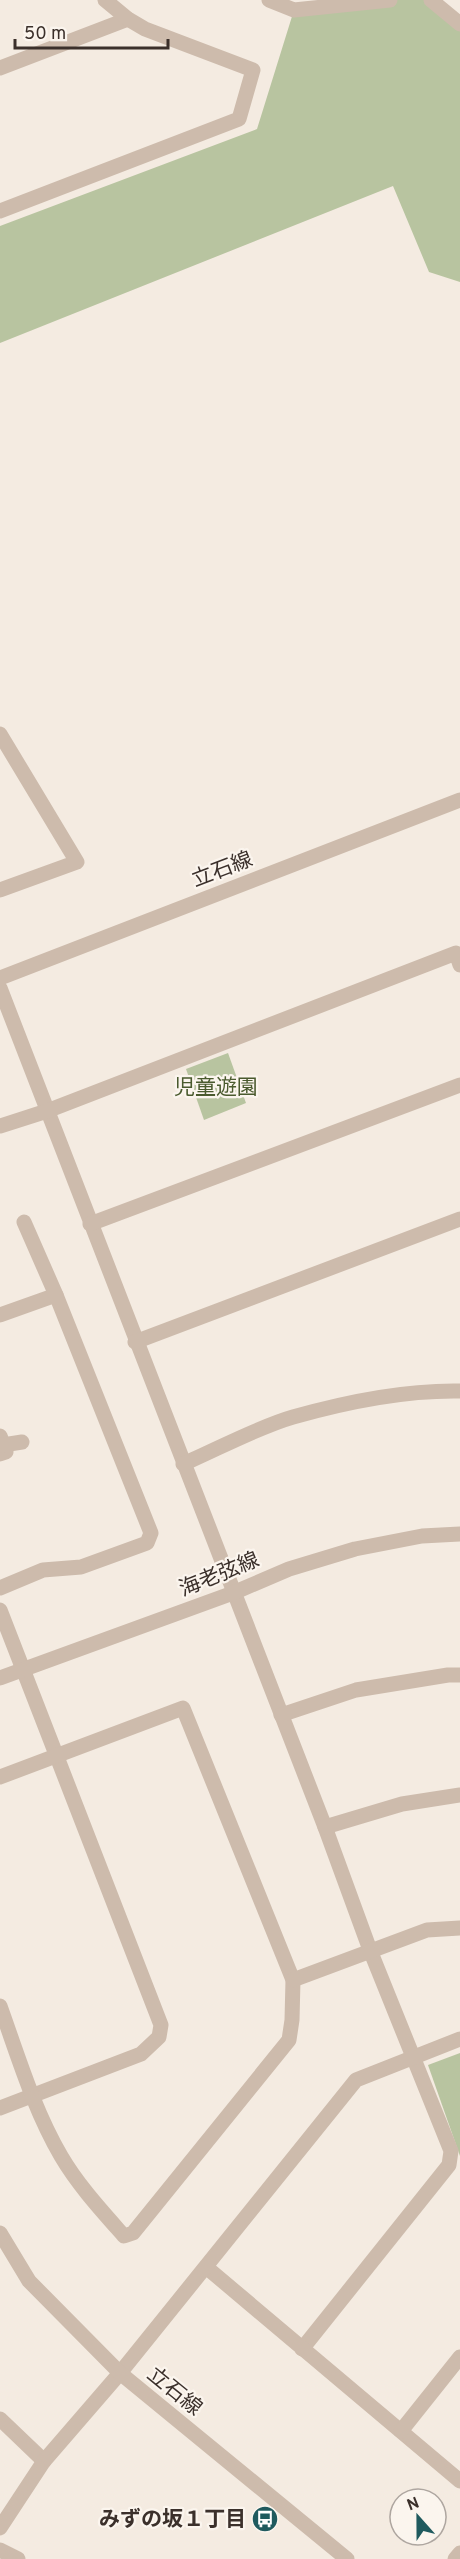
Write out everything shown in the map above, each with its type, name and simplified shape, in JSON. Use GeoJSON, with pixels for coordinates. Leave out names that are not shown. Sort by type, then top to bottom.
{"type":"FeatureCollection","features":[{"type":"Feature","properties":{"kind":"street"},"geometry":{"type":"LineString","coordinates":[[0,211],[239,119],[253,70],[146,29],[128,19],[105,0]]}},
{"type":"Feature","properties":{"kind":"street"},"geometry":{"type":"LineString","coordinates":[[269,0],[294,10],[390,0]]}},
{"type":"Feature","properties":{"kind":"street"},"geometry":{"type":"LineString","coordinates":[[432,0],[460,24]]}},
{"type":"Feature","properties":{"kind":"street"},"geometry":{"type":"LineString","coordinates":[[0,68],[128,19]]}},
{"type":"Feature","properties":{"kind":"street"},"geometry":{"type":"LineString","coordinates":[[0,734],[77,862],[0,890]]}},
{"type":"Feature","properties":{"kind":"street","name":"立石線"},"geometry":{"type":"LineString","coordinates":[[0,978],[460,800]]}},
{"type":"Feature","properties":{"kind":"street"},"geometry":{"type":"LineString","coordinates":[[0,1126],[47,1111],[456,953],[460,965]]}},
{"type":"Feature","properties":{"kind":"street"},"geometry":{"type":"LineString","coordinates":[[0,988],[135,1342],[325,1827],[370,1950],[450,2151],[449,2165],[302,2349]]}},
{"type":"Feature","properties":{"kind":"street"},"geometry":{"type":"LineString","coordinates":[[90,1224],[460,1085]]}},
{"type":"Feature","properties":{"kind":"street"},"geometry":{"type":"LineString","coordinates":[[135,1342],[460,1219]]}},
{"type":"Feature","properties":{"kind":"street"},"geometry":{"type":"LineString","coordinates":[[0,1588],[43,1570],[81,1567],[147,1543],[151,1533],[56,1295],[24,1222]]}},
{"type":"Feature","properties":{"kind":"street"},"geometry":{"type":"LineString","coordinates":[[0,1315],[56,1295]]}},
{"type":"Feature","properties":{"kind":"street"},"geometry":{"type":"LineString","coordinates":[[183,1464],[291,1418],[365,1400],[441,1390],[460,1391]]}},
{"type":"Feature","properties":{"kind":"street"},"geometry":{"type":"LineString","coordinates":[[1,1445],[22,1442]]}},
{"type":"Feature","properties":{"kind":"street","name":"海老弦線"},"geometry":{"type":"LineString","coordinates":[[0,1678],[233,1593],[289,1569],[355,1549],[422,1536],[460,1534]]}},
{"type":"Feature","properties":{"kind":"street"},"geometry":{"type":"LineString","coordinates":[[0,1610],[161,2025],[159,2037],[141,2054],[0,2108]]}},
{"type":"Feature","properties":{"kind":"street"},"geometry":{"type":"LineString","coordinates":[[281,1715],[356,1690],[460,1675]]}},
{"type":"Feature","properties":{"kind":"street"},"geometry":{"type":"LineString","coordinates":[[0,1777],[183,1708],[293,1980],[289,2040],[133,2233],[124,2236],[82,2187],[60,2154],[33,2096],[0,2006]]}},
{"type":"Feature","properties":{"kind":"street"},"geometry":{"type":"LineString","coordinates":[[325,1827],[402,1804],[460,1796]]}},
{"type":"Feature","properties":{"kind":"street"},"geometry":{"type":"LineString","coordinates":[[293,1980],[426,1930],[460,1928]]}},
{"type":"Feature","properties":{"kind":"street"},"geometry":{"type":"LineString","coordinates":[[0,2528],[44,2461],[120,2373],[356,2080],[460,2039]]}},
{"type":"Feature","properties":{"kind":"street","name":"立石線"},"geometry":{"type":"LineString","coordinates":[[0,2233],[29,2281],[120,2373],[347,2559]]}},
{"type":"Feature","properties":{"kind":"street"},"geometry":{"type":"LineString","coordinates":[[206,2267],[460,2481]]}},
{"type":"Feature","properties":{"kind":"street"},"geometry":{"type":"LineString","coordinates":[[401,2431],[460,2357]]}},
{"type":"Feature","properties":{"kind":"street"},"geometry":{"type":"LineString","coordinates":[[0,2419],[44,2461]]}},
{"type":"Feature","properties":{"kind":"street"},"geometry":{"type":"LineString","coordinates":[[0,2550],[18,2559]]}},
{"type":"Feature","properties":{"kind":"street"},"geometry":{"type":"LineString","coordinates":[[455,2559],[460,2553]]}},
{"type":"Feature","properties":{"kind":"green space"},"geometry":{"type":"Polygon","coordinates":[[[390,0],[431,0],[460,24],[460,282],[429,272],[393,186],[0,343],[0,226],[257,129],[294,10],[390,0]]]}},
{"type":"Feature","properties":{"kind":"green space","name":"児童遊園"},"geometry":{"type":"Polygon","coordinates":[[[228,1053],[246,1103],[204,1120],[186,1069],[228,1053]]]}},
{"type":"Feature","properties":{"kind":"green space"},"geometry":{"type":"Polygon","coordinates":[[[460,2053],[460,2156],[428,2065],[460,2053]]]}},
{"type":"Feature","properties":{"kind":"place","name":"みずの坂１丁目"},"geometry":{"type":"Point","coordinates":[265,2519]}}]}
